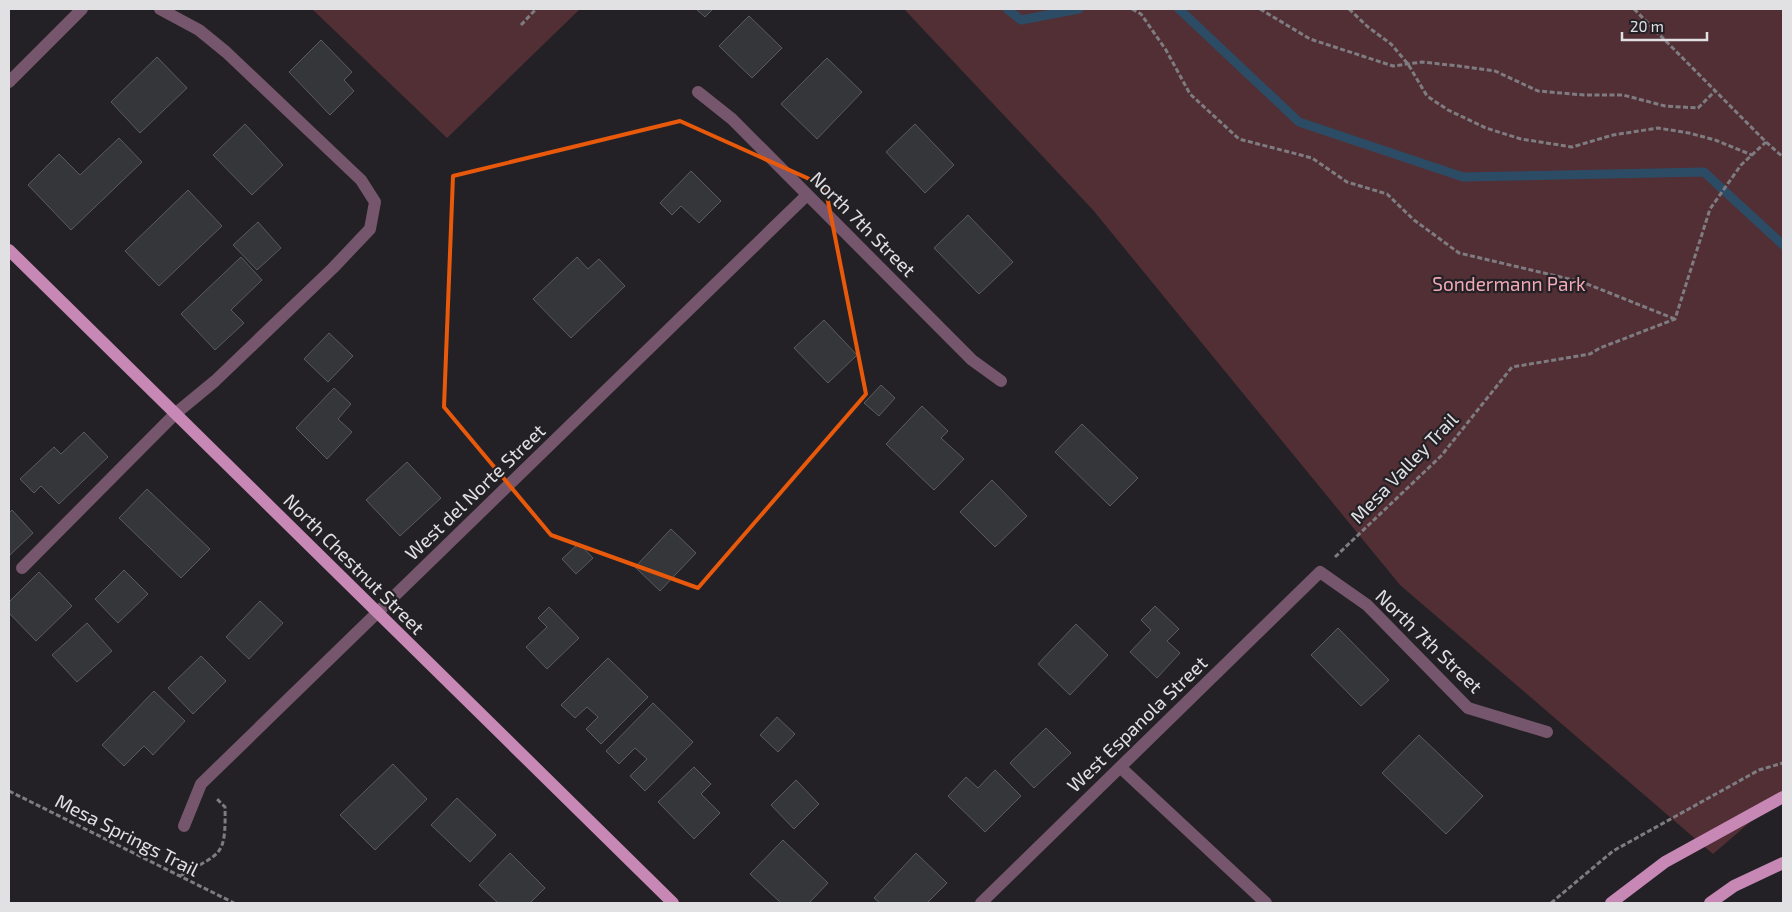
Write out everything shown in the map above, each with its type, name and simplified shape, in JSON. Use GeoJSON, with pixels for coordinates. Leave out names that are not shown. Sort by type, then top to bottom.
{"type":"FeatureCollection","features":[{"type":"Feature","properties":{"kind":"main road","name":"North Chestnut Street"},"geometry":{"type":"LineString","coordinates":[[9,250],[673,903]]}},
{"type":"Feature","properties":{"kind":"main road"},"geometry":{"type":"LineString","coordinates":[[1611,903],[1665,862],[1783,797]]}},
{"type":"Feature","properties":{"kind":"main road"},"geometry":{"type":"LineString","coordinates":[[1710,903],[1734,886],[1783,863]]}},
{"type":"Feature","properties":{"kind":"street"},"geometry":{"type":"LineString","coordinates":[[9,82],[82,9]]}},
{"type":"Feature","properties":{"kind":"street"},"geometry":{"type":"LineString","coordinates":[[22,568],[175,414],[215,381],[333,268],[370,229],[375,202],[361,180],[226,52],[199,30],[160,9]]}},
{"type":"Feature","properties":{"kind":"street","name":"North 7th Street"},"geometry":{"type":"LineString","coordinates":[[698,92],[732,119],[972,360],[1001,381]]}},
{"type":"Feature","properties":{"kind":"street","name":"West del Norte Street"},"geometry":{"type":"LineString","coordinates":[[184,826],[201,784],[807,195]]}},
{"type":"Feature","properties":{"kind":"street","name":"North 7th Street"},"geometry":{"type":"LineString","coordinates":[[1320,572],[1367,605],[1468,708],[1547,732]]}},
{"type":"Feature","properties":{"kind":"street","name":"West Espanola Street"},"geometry":{"type":"LineString","coordinates":[[981,903],[1320,572]]}},
{"type":"Feature","properties":{"kind":"street"},"geometry":{"type":"LineString","coordinates":[[1120,767],[1266,903]]}},
{"type":"Feature","properties":{"kind":"path"},"geometry":{"type":"LineString","coordinates":[[521,25],[536,9]]}},
{"type":"Feature","properties":{"kind":"path"},"geometry":{"type":"LineString","coordinates":[[1132,9],[1141,14],[1166,50],[1190,94],[1239,139],[1312,158],[1347,182],[1387,194],[1414,220],[1459,253],[1582,282],[1675,319],[1710,209],[1741,165],[1766,142]]}},
{"type":"Feature","properties":{"kind":"path"},"geometry":{"type":"LineString","coordinates":[[1260,9],[1310,39],[1393,66],[1422,62],[1495,71],[1538,91],[1584,95],[1623,94],[1665,106],[1698,108],[1715,91]]}},
{"type":"Feature","properties":{"kind":"path"},"geometry":{"type":"LineString","coordinates":[[1349,9],[1368,27],[1391,44],[1408,64],[1426,96],[1448,110],[1486,128],[1521,139],[1572,147],[1613,135],[1658,128],[1715,140],[1752,156]]}},
{"type":"Feature","properties":{"kind":"path"},"geometry":{"type":"LineString","coordinates":[[1634,9],[1783,157]]}},
{"type":"Feature","properties":{"kind":"path","name":"Mesa Valley Trail"},"geometry":{"type":"LineString","coordinates":[[1320,572],[1441,456],[1512,367],[1590,354],[1600,348],[1675,319]]}},
{"type":"Feature","properties":{"kind":"path"},"geometry":{"type":"LineString","coordinates":[[1551,903],[1613,851],[1759,770],[1783,763]]}},
{"type":"Feature","properties":{"kind":"path"},"geometry":{"type":"LineString","coordinates":[[180,876],[207,862],[217,854],[223,845],[225,807],[201,784]]}},
{"type":"Feature","properties":{"kind":"path","name":"Mesa Springs Trail"},"geometry":{"type":"LineString","coordinates":[[9,790],[234,903]]}},
{"type":"Feature","properties":{"kind":"highlighted area"},"geometry":{"type":"Polygon","coordinates":[[[680,121],[825,186],[866,394],[698,588],[551,535],[444,407],[453,176],[680,121]]]}},
{"type":"Feature","properties":{"kind":"green space"},"geometry":{"type":"Polygon","coordinates":[[[312,9],[580,9],[447,138],[312,9]]]}},
{"type":"Feature","properties":{"kind":"green space","name":"Sondermann Park"},"geometry":{"type":"Polygon","coordinates":[[[904,9],[1783,9],[1783,794],[1713,854],[1400,585],[1093,210],[904,9]]]}},
{"type":"Feature","properties":{"kind":"building"},"geometry":{"type":"Polygon","coordinates":[[[696,9],[713,9],[705,17],[696,9]]]}},
{"type":"Feature","properties":{"kind":"building"},"geometry":{"type":"Polygon","coordinates":[[[749,16],[782,48],[752,78],[719,46],[749,16]]]}},
{"type":"Feature","properties":{"kind":"building"},"geometry":{"type":"Polygon","coordinates":[[[321,40],[352,72],[344,80],[354,91],[330,115],[289,72],[321,40]]]}},
{"type":"Feature","properties":{"kind":"building"},"geometry":{"type":"Polygon","coordinates":[[[157,57],[187,88],[140,133],[111,102],[157,57]]]}},
{"type":"Feature","properties":{"kind":"building"},"geometry":{"type":"Polygon","coordinates":[[[827,58],[862,92],[817,139],[781,104],[827,58]]]}},
{"type":"Feature","properties":{"kind":"building"},"geometry":{"type":"Polygon","coordinates":[[[245,124],[283,165],[252,195],[213,155],[245,124]]]}},
{"type":"Feature","properties":{"kind":"building"},"geometry":{"type":"Polygon","coordinates":[[[915,124],[954,165],[925,193],[886,152],[915,124]]]}},
{"type":"Feature","properties":{"kind":"building"},"geometry":{"type":"Polygon","coordinates":[[[119,138],[142,162],[71,230],[28,185],[59,154],[80,175],[119,138]]]}},
{"type":"Feature","properties":{"kind":"building"},"geometry":{"type":"Polygon","coordinates":[[[691,171],[721,201],[699,223],[681,206],[672,215],[660,203],[691,171]]]}},
{"type":"Feature","properties":{"kind":"building"},"geometry":{"type":"Polygon","coordinates":[[[188,190],[222,226],[159,286],[125,251],[188,190]]]}},
{"type":"Feature","properties":{"kind":"building"},"geometry":{"type":"Polygon","coordinates":[[[968,215],[1013,262],[979,294],[934,248],[968,215]]]}},
{"type":"Feature","properties":{"kind":"building"},"geometry":{"type":"Polygon","coordinates":[[[258,222],[281,248],[257,270],[233,245],[258,222]]]}},
{"type":"Feature","properties":{"kind":"building"},"geometry":{"type":"Polygon","coordinates":[[[241,257],[262,280],[231,310],[244,323],[215,350],[181,314],[241,257]]]}},
{"type":"Feature","properties":{"kind":"building"},"geometry":{"type":"Polygon","coordinates":[[[577,257],[588,269],[599,259],[625,286],[571,338],[533,299],[577,257]]]}},
{"type":"Feature","properties":{"kind":"building"},"geometry":{"type":"Polygon","coordinates":[[[824,320],[857,355],[828,383],[794,348],[824,320]]]}},
{"type":"Feature","properties":{"kind":"building"},"geometry":{"type":"Polygon","coordinates":[[[329,333],[353,356],[328,382],[304,359],[329,333]]]}},
{"type":"Feature","properties":{"kind":"building"},"geometry":{"type":"Polygon","coordinates":[[[881,385],[895,398],[879,416],[864,403],[881,385]]]}},
{"type":"Feature","properties":{"kind":"building"},"geometry":{"type":"Polygon","coordinates":[[[334,388],[351,404],[338,419],[352,432],[327,459],[296,428],[334,388]]]}},
{"type":"Feature","properties":{"kind":"building"},"geometry":{"type":"Polygon","coordinates":[[[922,406],[948,431],[941,438],[964,459],[934,490],[886,444],[922,406]]]}},
{"type":"Feature","properties":{"kind":"building"},"geometry":{"type":"Polygon","coordinates":[[[1082,424],[1138,478],[1110,506],[1055,452],[1082,424]]]}},
{"type":"Feature","properties":{"kind":"building"},"geometry":{"type":"Polygon","coordinates":[[[84,432],[108,457],[59,504],[41,486],[34,493],[20,479],[54,447],[61,454],[84,432]]]}},
{"type":"Feature","properties":{"kind":"building"},"geometry":{"type":"Polygon","coordinates":[[[407,462],[441,498],[400,536],[366,500],[407,462]]]}},
{"type":"Feature","properties":{"kind":"building"},"geometry":{"type":"Polygon","coordinates":[[[992,480],[1027,516],[995,547],[960,512],[992,480]]]}},
{"type":"Feature","properties":{"kind":"building"},"geometry":{"type":"Polygon","coordinates":[[[147,489],[210,549],[181,578],[119,518],[147,489]]]}},
{"type":"Feature","properties":{"kind":"building"},"geometry":{"type":"Polygon","coordinates":[[[12,510],[33,533],[9,556],[9,513],[12,510]]]}},
{"type":"Feature","properties":{"kind":"building"},"geometry":{"type":"Polygon","coordinates":[[[671,529],[696,553],[660,591],[635,567],[671,529]]]}},
{"type":"Feature","properties":{"kind":"building"},"geometry":{"type":"Polygon","coordinates":[[[579,543],[593,558],[576,574],[562,559],[579,543]]]}},
{"type":"Feature","properties":{"kind":"building"},"geometry":{"type":"Polygon","coordinates":[[[124,570],[148,594],[118,623],[95,599],[124,570]]]}},
{"type":"Feature","properties":{"kind":"building"},"geometry":{"type":"Polygon","coordinates":[[[39,572],[72,606],[36,641],[9,613],[9,602],[39,572]]]}},
{"type":"Feature","properties":{"kind":"building"},"geometry":{"type":"Polygon","coordinates":[[[260,601],[283,623],[249,659],[226,637],[260,601]]]}},
{"type":"Feature","properties":{"kind":"building"},"geometry":{"type":"Polygon","coordinates":[[[1155,606],[1179,629],[1167,641],[1180,653],[1157,678],[1130,652],[1151,630],[1141,620],[1155,606]]]}},
{"type":"Feature","properties":{"kind":"building"},"geometry":{"type":"Polygon","coordinates":[[[549,607],[579,638],[547,669],[526,647],[547,627],[538,618],[549,607]]]}},
{"type":"Feature","properties":{"kind":"building"},"geometry":{"type":"Polygon","coordinates":[[[87,623],[112,651],[77,682],[52,655],[87,623]]]}},
{"type":"Feature","properties":{"kind":"building"},"geometry":{"type":"Polygon","coordinates":[[[1076,624],[1108,655],[1070,695],[1038,664],[1076,624]]]}},
{"type":"Feature","properties":{"kind":"building"},"geometry":{"type":"Polygon","coordinates":[[[1338,628],[1389,680],[1361,706],[1311,655],[1338,628]]]}},
{"type":"Feature","properties":{"kind":"building"},"geometry":{"type":"Polygon","coordinates":[[[201,656],[226,681],[193,714],[168,688],[201,656]]]}},
{"type":"Feature","properties":{"kind":"building"},"geometry":{"type":"Polygon","coordinates":[[[608,658],[648,697],[601,744],[586,729],[598,717],[587,707],[575,718],[561,705],[608,658]]]}},
{"type":"Feature","properties":{"kind":"building"},"geometry":{"type":"Polygon","coordinates":[[[154,691],[185,721],[153,755],[144,746],[124,766],[102,745],[154,691]]]}},
{"type":"Feature","properties":{"kind":"building"},"geometry":{"type":"Polygon","coordinates":[[[653,703],[693,742],[645,791],[630,776],[647,759],[635,748],[619,764],[606,751],[653,703]]]}},
{"type":"Feature","properties":{"kind":"building"},"geometry":{"type":"Polygon","coordinates":[[[777,717],[795,734],[778,752],[760,735],[777,717]]]}},
{"type":"Feature","properties":{"kind":"building"},"geometry":{"type":"Polygon","coordinates":[[[1046,728],[1071,753],[1034,788],[1010,763],[1046,728]]]}},
{"type":"Feature","properties":{"kind":"building"},"geometry":{"type":"Polygon","coordinates":[[[1419,735],[1483,796],[1446,834],[1382,773],[1419,735]]]}},
{"type":"Feature","properties":{"kind":"building"},"geometry":{"type":"Polygon","coordinates":[[[393,764],[427,799],[375,850],[340,815],[393,764]]]}},
{"type":"Feature","properties":{"kind":"building"},"geometry":{"type":"Polygon","coordinates":[[[694,767],[711,784],[701,794],[720,813],[694,839],[658,802],[694,767]]]}},
{"type":"Feature","properties":{"kind":"building"},"geometry":{"type":"Polygon","coordinates":[[[995,770],[1021,796],[985,832],[948,796],[966,777],[978,788],[995,770]]]}},
{"type":"Feature","properties":{"kind":"building"},"geometry":{"type":"Polygon","coordinates":[[[796,780],[819,804],[794,829],[771,805],[796,780]]]}},
{"type":"Feature","properties":{"kind":"building"},"geometry":{"type":"Polygon","coordinates":[[[457,798],[496,835],[470,862],[431,825],[457,798]]]}},
{"type":"Feature","properties":{"kind":"building"},"geometry":{"type":"Polygon","coordinates":[[[783,840],[828,883],[809,903],[781,903],[750,874],[783,840]]]}},
{"type":"Feature","properties":{"kind":"building"},"geometry":{"type":"Polygon","coordinates":[[[510,853],[545,888],[530,903],[498,903],[479,885],[510,853]]]}},
{"type":"Feature","properties":{"kind":"building"},"geometry":{"type":"Polygon","coordinates":[[[916,853],[947,883],[927,903],[880,903],[874,898],[916,853]]]}},
{"type":"Feature","properties":{"kind":"waterway"},"geometry":{"type":"LineString","coordinates":[[1007,9],[1021,20],[1079,9]]}},
{"type":"Feature","properties":{"kind":"waterway"},"geometry":{"type":"LineString","coordinates":[[1179,9],[1299,122],[1463,177],[1704,172],[1783,245]]}}]}
